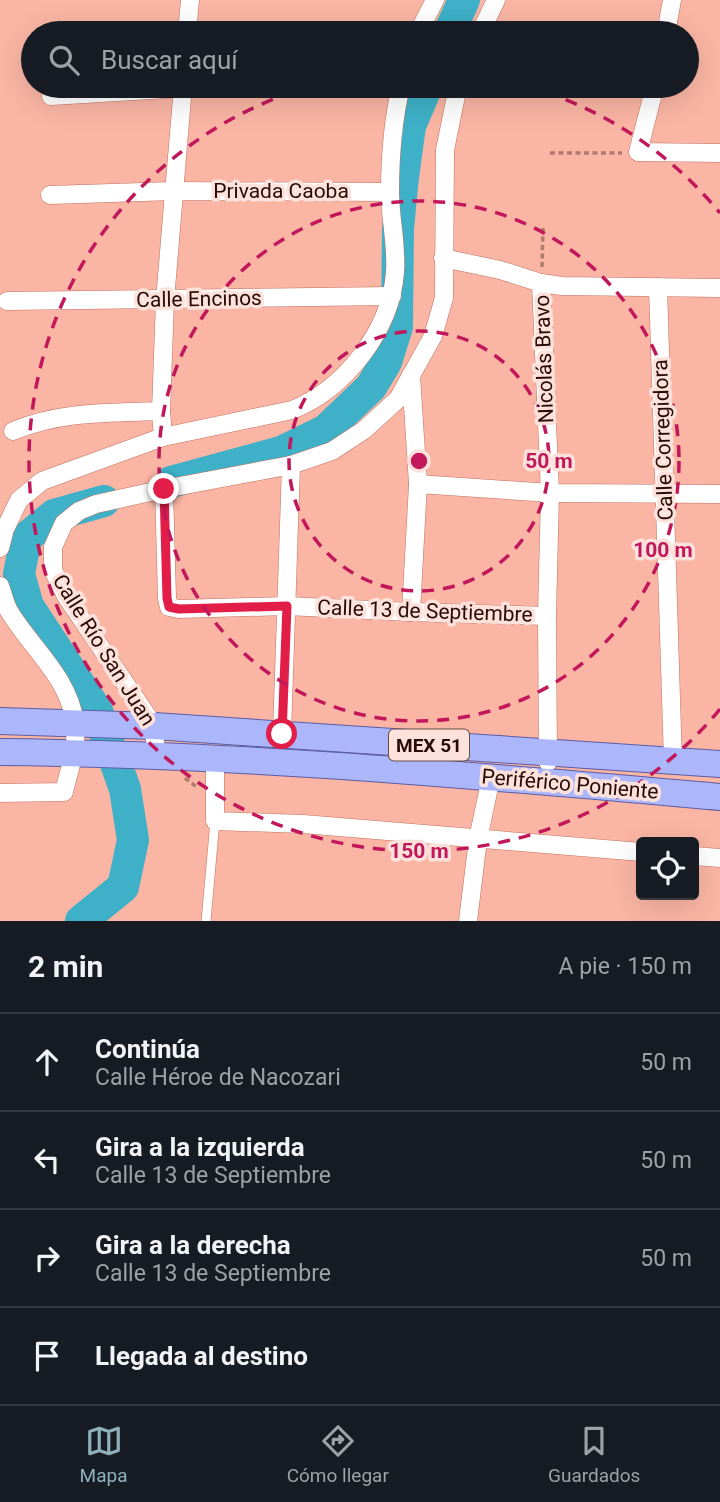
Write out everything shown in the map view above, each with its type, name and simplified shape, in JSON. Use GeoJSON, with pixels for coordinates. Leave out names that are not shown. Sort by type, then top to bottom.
{"type":"FeatureCollection","features":[{"type":"Feature","properties":{"kind":"main road","name":"Periférico Poniente"},"geometry":{"type":"LineString","coordinates":[[0,721],[282,734],[720,764]]}},
{"type":"Feature","properties":{"kind":"main road","name":"Periférico Poniente"},"geometry":{"type":"LineString","coordinates":[[0,752],[151,754],[304,762],[720,797]]}},
{"type":"Feature","properties":{"kind":"street"},"geometry":{"type":"LineString","coordinates":[[188,21],[190,0]]}},
{"type":"Feature","properties":{"kind":"street"},"geometry":{"type":"LineString","coordinates":[[424,21],[435,0]]}},
{"type":"Feature","properties":{"kind":"street"},"geometry":{"type":"LineString","coordinates":[[486,21],[496,0]]}},
{"type":"Feature","properties":{"kind":"street"},"geometry":{"type":"LineString","coordinates":[[668,21],[672,0]]}},
{"type":"Feature","properties":{"kind":"street"},"geometry":{"type":"LineString","coordinates":[[163,437],[160,411],[165,299],[182,98]]}},
{"type":"Feature","properties":{"kind":"street"},"geometry":{"type":"LineString","coordinates":[[0,548],[5,529],[19,500],[42,481],[163,437],[292,410],[312,402],[349,372],[383,320],[391,296],[395,271],[390,192],[392,141],[399,98]]}},
{"type":"Feature","properties":{"kind":"street","name":"Calle Río San Juan"},"geometry":{"type":"LineString","coordinates":[[151,754],[146,726],[66,596],[53,570],[52,547],[64,523],[79,511],[96,504],[291,464],[332,452],[364,430],[398,399],[433,336],[443,298],[445,150],[456,98]]}},
{"type":"Feature","properties":{"kind":"street"},"geometry":{"type":"LineString","coordinates":[[652,98],[638,152],[720,153]]}},
{"type":"Feature","properties":{"kind":"street","name":"Privada Caoba"},"geometry":{"type":"LineString","coordinates":[[50,195],[173,191],[390,192]]}},
{"type":"Feature","properties":{"kind":"street"},"geometry":{"type":"LineString","coordinates":[[443,258],[500,270],[541,283]]}},
{"type":"Feature","properties":{"kind":"street","name":"Nicolás Bravo"},"geometry":{"type":"LineString","coordinates":[[546,782],[549,753],[547,616],[550,493],[541,283],[562,286],[720,288]]}},
{"type":"Feature","properties":{"kind":"street","name":"Calle Corregidora"},"geometry":{"type":"LineString","coordinates":[[658,287],[673,761]]}},
{"type":"Feature","properties":{"kind":"street","name":"Calle Encinos"},"geometry":{"type":"LineString","coordinates":[[7,301],[391,296]]}},
{"type":"Feature","properties":{"kind":"street"},"geometry":{"type":"LineString","coordinates":[[411,375],[418,484],[411,612]]}},
{"type":"Feature","properties":{"kind":"street"},"geometry":{"type":"LineString","coordinates":[[13,431],[38,421],[70,414],[160,411]]}},
{"type":"Feature","properties":{"kind":"street"},"geometry":{"type":"LineString","coordinates":[[282,734],[291,464]]}},
{"type":"Feature","properties":{"kind":"street"},"geometry":{"type":"LineString","coordinates":[[418,484],[550,493],[720,494]]}},
{"type":"Feature","properties":{"kind":"street","name":"Calle 13 de Septiembre"},"geometry":{"type":"LineString","coordinates":[[164,489],[169,607],[287,606],[547,616]]}},
{"type":"Feature","properties":{"kind":"street"},"geometry":{"type":"LineString","coordinates":[[0,586],[8,610],[52,668],[87,725],[73,752],[64,792],[0,793]]}},
{"type":"Feature","properties":{"kind":"street"},"geometry":{"type":"LineString","coordinates":[[215,758],[215,821],[303,824],[636,852]]}},
{"type":"Feature","properties":{"kind":"street"},"geometry":{"type":"LineString","coordinates":[[468,921],[478,839],[491,778]]}},
{"type":"Feature","properties":{"kind":"street"},"geometry":{"type":"LineString","coordinates":[[699,856],[720,858]]}},
{"type":"Feature","properties":{"kind":"lane"},"geometry":{"type":"LineString","coordinates":[[206,921],[215,821]]}},
{"type":"Feature","properties":{"kind":"path"},"geometry":{"type":"LineString","coordinates":[[550,153],[638,152]]}},
{"type":"Feature","properties":{"kind":"path"},"geometry":{"type":"LineString","coordinates":[[541,283],[543,228]]}},
{"type":"Feature","properties":{"kind":"waterway"},"geometry":{"type":"LineString","coordinates":[[454,21],[464,0]]}},
{"type":"Feature","properties":{"kind":"waterway"},"geometry":{"type":"LineString","coordinates":[[171,482],[281,452],[326,430],[371,387],[386,362],[397,327],[398,228],[403,177],[410,126],[422,98]]}},
{"type":"Feature","properties":{"kind":"waterway"},"geometry":{"type":"LineString","coordinates":[[81,921],[123,887],[133,840],[125,789],[97,711],[28,606],[19,574],[26,538],[54,515],[104,501]]}},
{"type":"Feature","properties":{"kind":"route"},"geometry":{"type":"LineString","coordinates":[[164,489],[169,607],[287,606],[282,734]]}}]}
